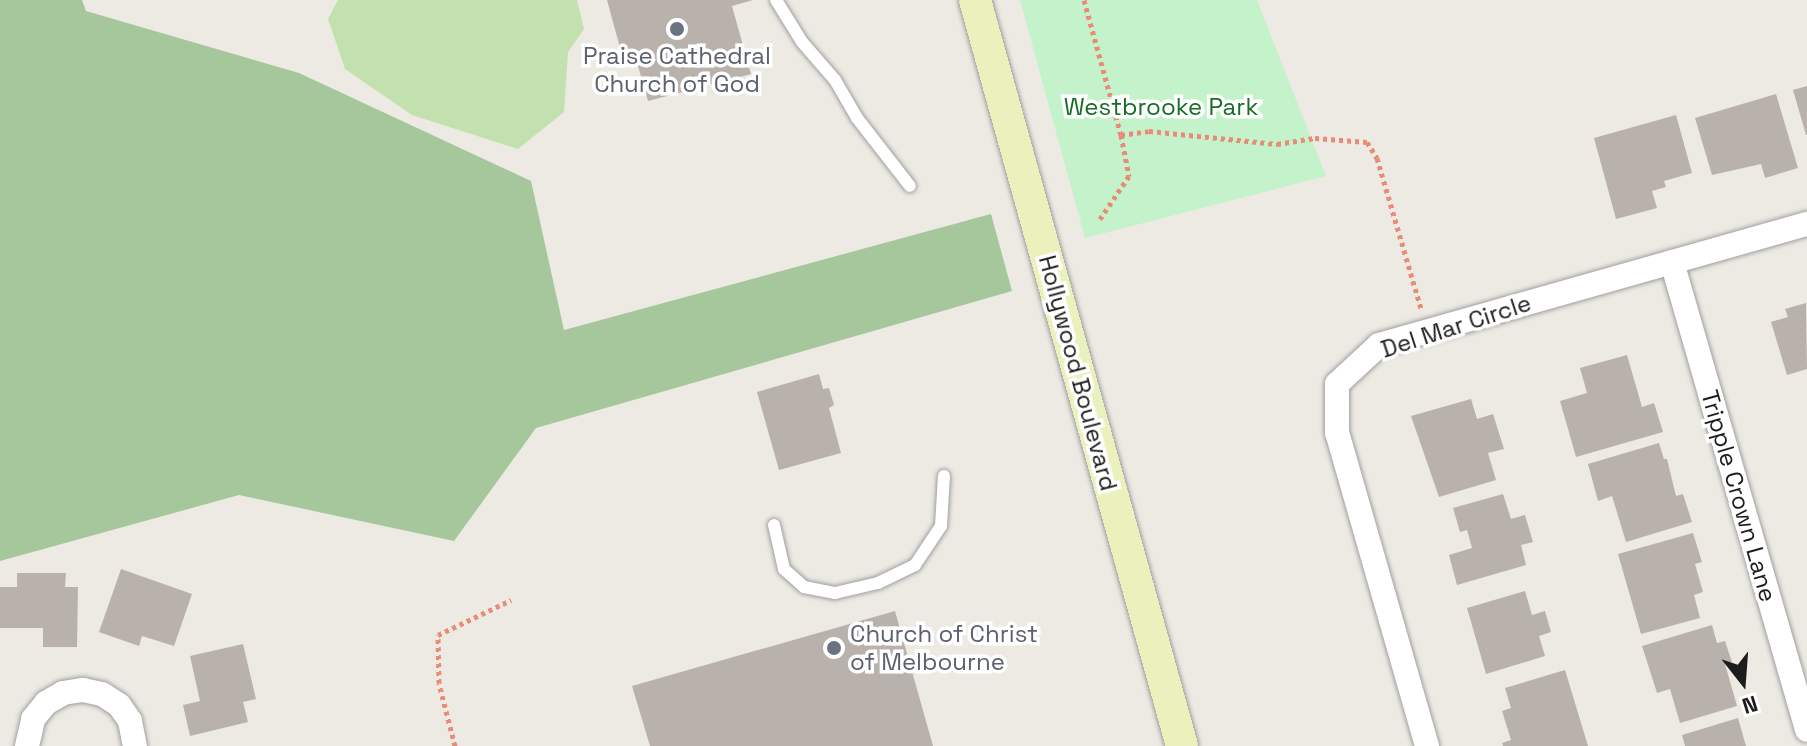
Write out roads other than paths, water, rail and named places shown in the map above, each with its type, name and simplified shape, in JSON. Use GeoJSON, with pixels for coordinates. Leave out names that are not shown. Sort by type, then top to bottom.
{"type":"FeatureCollection","features":[{"type":"Feature","properties":{"kind":"street","name":"Hollywood Boulevard"},"geometry":{"type":"LineString","coordinates":[[975,0],[1182,746]]}},
{"type":"Feature","properties":{"kind":"street","name":"Del Mar Circle"},"geometry":{"type":"LineString","coordinates":[[1427,746],[1337,433],[1337,384],[1379,345],[1807,224]]}},
{"type":"Feature","properties":{"kind":"street","name":"Tripple Crown Lane"},"geometry":{"type":"LineString","coordinates":[[1672,262],[1807,730]]}},
{"type":"Feature","properties":{"kind":"street"},"geometry":{"type":"LineString","coordinates":[[27,746],[33,719],[46,703],[63,693],[83,690],[102,694],[119,705],[130,721],[135,746]]}},
{"type":"Feature","properties":{"kind":"lane"},"geometry":{"type":"LineString","coordinates":[[776,0],[802,42],[835,80],[857,118],[910,186]]}},
{"type":"Feature","properties":{"kind":"lane"},"geometry":{"type":"LineString","coordinates":[[774,525],[784,569],[804,587],[835,593],[878,583],[915,565],[941,526],[944,476]]}},
{"type":"Feature","properties":{"kind":"place","name":"Praise Cathedral Church of God"},"geometry":{"type":"Point","coordinates":[677,29]}},
{"type":"Feature","properties":{"kind":"place","name":"Church of Christ of Melbourne"},"geometry":{"type":"Point","coordinates":[834,648]}},
{"type":"Feature","properties":{"kind":"park label","name":"Westbrooke Park"},"geometry":{"type":"Point","coordinates":[1161,107]}}]}
